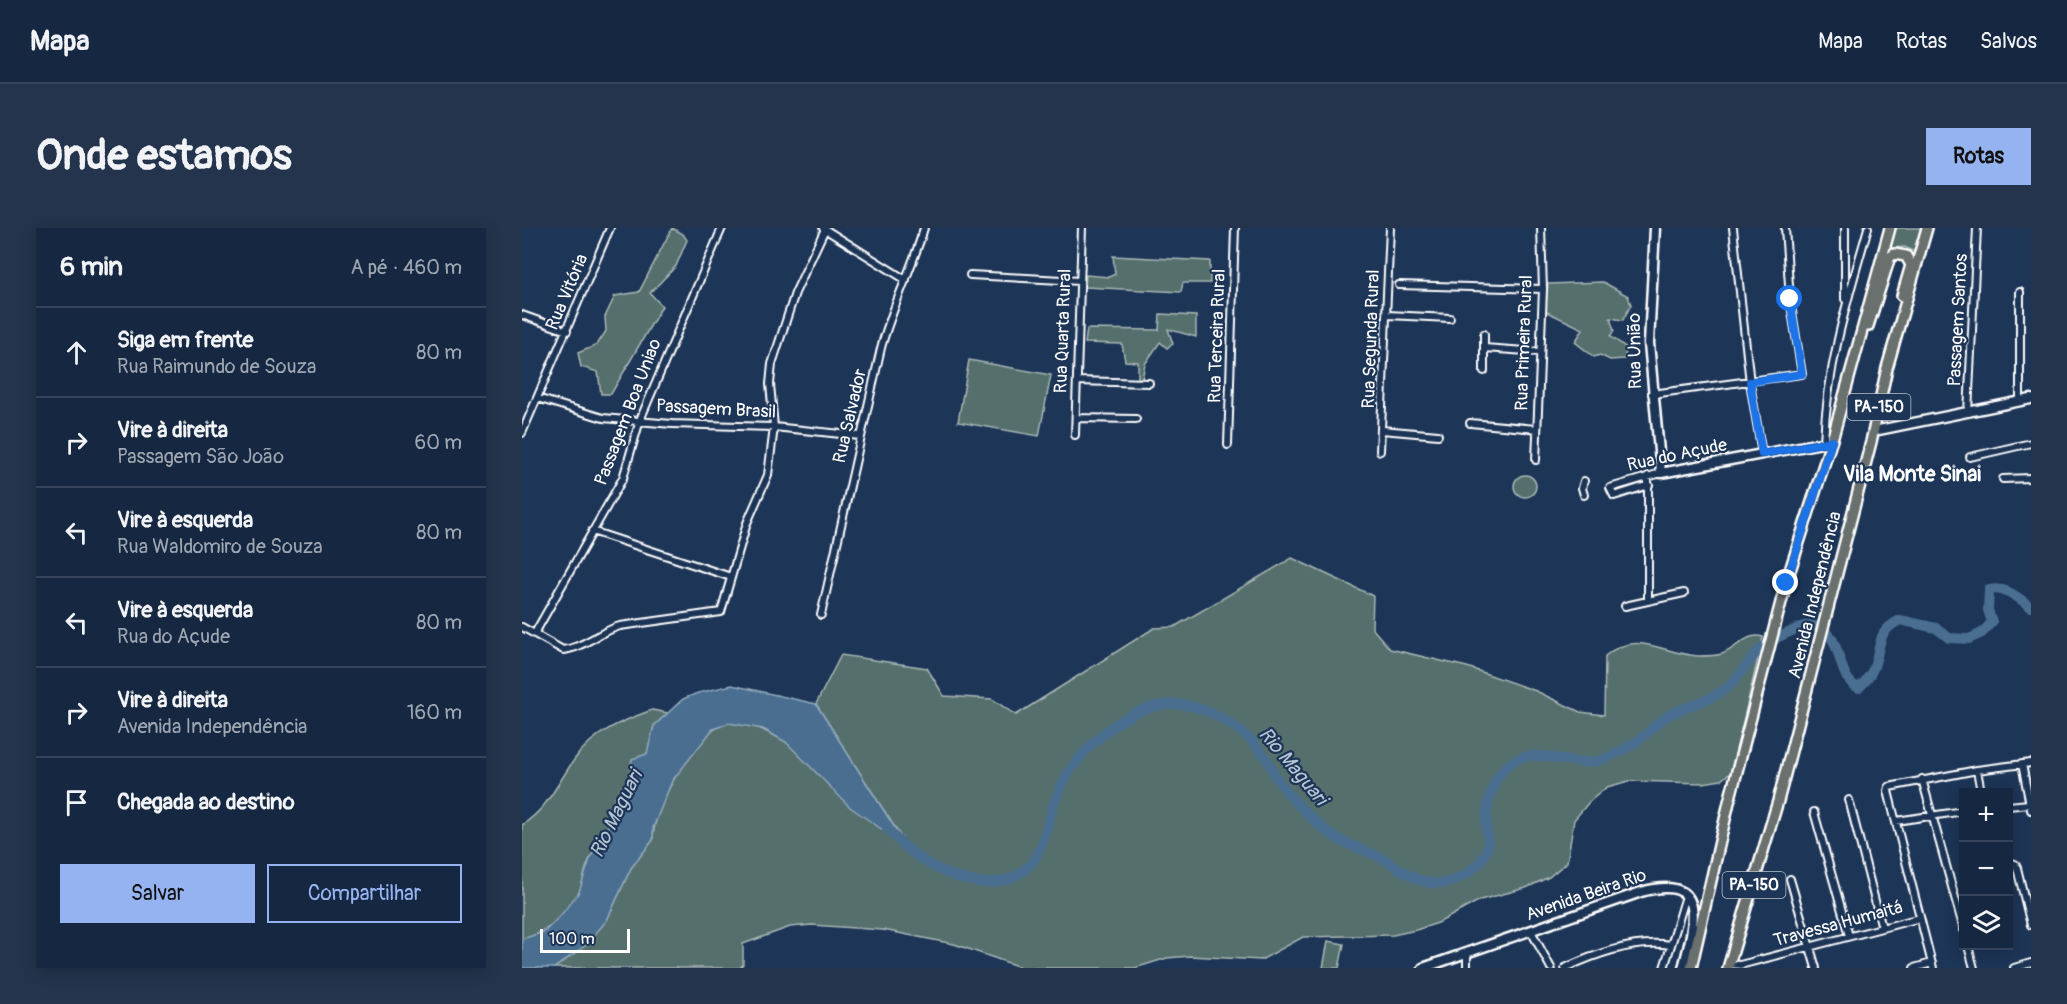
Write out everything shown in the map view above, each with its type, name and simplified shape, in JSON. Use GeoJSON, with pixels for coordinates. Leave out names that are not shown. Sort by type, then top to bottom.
{"type":"FeatureCollection","features":[{"type":"Feature","properties":{"kind":"main road","name":"Avenida Independência"},"geometry":{"type":"LineString","coordinates":[[1691,968],[1691,953],[1786,583],[1890,228]]}},
{"type":"Feature","properties":{"kind":"main road","name":"Avenida Independência"},"geometry":{"type":"LineString","coordinates":[[1728,966],[1778,801],[1874,431],[1887,368],[1927,228]]}},
{"type":"Feature","properties":{"kind":"main road"},"geometry":{"type":"LineString","coordinates":[[1854,353],[1863,342],[1890,257],[1900,253],[1906,256],[1911,265],[1886,352],[1887,368]]}},
{"type":"Feature","properties":{"kind":"street","name":"Rua Vitória"},"geometry":{"type":"LineString","coordinates":[[523,430],[610,228]]}},
{"type":"Feature","properties":{"kind":"street","name":"Passagem Boa Uniao"},"geometry":{"type":"LineString","coordinates":[[535,633],[623,478],[640,420],[722,228]]}},
{"type":"Feature","properties":{"kind":"street"},"geometry":{"type":"LineString","coordinates":[[522,627],[556,647],[569,650],[605,630],[620,626],[721,612],[743,536],[768,475],[774,427],[770,384],[772,364],[795,293],[824,228],[906,280]]}},
{"type":"Feature","properties":{"kind":"street","name":"Rua Salvador"},"geometry":{"type":"LineString","coordinates":[[821,615],[860,436],[889,319],[906,280],[924,228]]}},
{"type":"Feature","properties":{"kind":"street","name":"Rua Quarta Rural"},"geometry":{"type":"LineString","coordinates":[[1075,435],[1082,228]]}},
{"type":"Feature","properties":{"kind":"street","name":"Rua Terceira Rural"},"geometry":{"type":"LineString","coordinates":[[1228,445],[1227,415],[1233,387],[1235,228]]}},
{"type":"Feature","properties":{"kind":"street","name":"Rua Segunda Rural"},"geometry":{"type":"LineString","coordinates":[[1380,451],[1392,249],[1390,228]]}},
{"type":"Feature","properties":{"kind":"street","name":"Rua Primeira Rural"},"geometry":{"type":"LineString","coordinates":[[1536,460],[1543,289],[1541,228]]}},
{"type":"Feature","properties":{"kind":"street","name":"Rua União"},"geometry":{"type":"LineString","coordinates":[[1655,228],[1649,343],[1661,473]]}},
{"type":"Feature","properties":{"kind":"street"},"geometry":{"type":"LineString","coordinates":[[1733,228],[1750,382],[1762,454]]}},
{"type":"Feature","properties":{"kind":"street"},"geometry":{"type":"LineString","coordinates":[[1652,394],[1800,375],[1802,371],[1790,299],[1785,228]]}},
{"type":"Feature","properties":{"kind":"street"},"geometry":{"type":"LineString","coordinates":[[1845,228],[1845,307]]}},
{"type":"Feature","properties":{"kind":"street"},"geometry":{"type":"LineString","coordinates":[[1828,442],[1828,384],[1845,307],[1868,228]]}},
{"type":"Feature","properties":{"kind":"street","name":"Passagem Santos"},"geometry":{"type":"LineString","coordinates":[[1968,413],[1977,228]]}},
{"type":"Feature","properties":{"kind":"street"},"geometry":{"type":"LineString","coordinates":[[970,275],[1080,281]]}},
{"type":"Feature","properties":{"kind":"street"},"geometry":{"type":"LineString","coordinates":[[1399,285],[1543,289]]}},
{"type":"Feature","properties":{"kind":"street"},"geometry":{"type":"LineString","coordinates":[[2020,292],[2020,401]]}},
{"type":"Feature","properties":{"kind":"street"},"geometry":{"type":"LineString","coordinates":[[522,315],[567,331]]}},
{"type":"Feature","properties":{"kind":"street"},"geometry":{"type":"LineString","coordinates":[[1387,315],[1450,318]]}},
{"type":"Feature","properties":{"kind":"street"},"geometry":{"type":"LineString","coordinates":[[1484,334],[1484,370]]}},
{"type":"Feature","properties":{"kind":"street"},"geometry":{"type":"LineString","coordinates":[[1484,348],[1539,352]]}},
{"type":"Feature","properties":{"kind":"street"},"geometry":{"type":"LineString","coordinates":[[1077,381],[1149,383]]}},
{"type":"Feature","properties":{"kind":"street","name":"Passagem Brasil"},"geometry":{"type":"LineString","coordinates":[[537,399],[603,418],[672,424],[774,427],[860,436]]}},
{"type":"Feature","properties":{"kind":"street"},"geometry":{"type":"LineString","coordinates":[[1874,431],[2031,399]]}},
{"type":"Feature","properties":{"kind":"street"},"geometry":{"type":"LineString","coordinates":[[1076,418],[1136,419]]}},
{"type":"Feature","properties":{"kind":"street"},"geometry":{"type":"LineString","coordinates":[[1470,423],[1537,429]]}},
{"type":"Feature","properties":{"kind":"street"},"geometry":{"type":"LineString","coordinates":[[1380,431],[1438,435]]}},
{"type":"Feature","properties":{"kind":"street","name":"Rua do Açude"},"geometry":{"type":"LineString","coordinates":[[1649,485],[1614,496],[1610,488],[1661,473],[1828,442]]}},
{"type":"Feature","properties":{"kind":"street"},"geometry":{"type":"LineString","coordinates":[[1970,457],[2031,443]]}},
{"type":"Feature","properties":{"kind":"street"},"geometry":{"type":"LineString","coordinates":[[1647,601],[1648,476]]}},
{"type":"Feature","properties":{"kind":"street"},"geometry":{"type":"LineString","coordinates":[[2003,479],[2031,478]]}},
{"type":"Feature","properties":{"kind":"street"},"geometry":{"type":"LineString","coordinates":[[1584,481],[1582,488],[1584,495]]}},
{"type":"Feature","properties":{"kind":"street"},"geometry":{"type":"LineString","coordinates":[[592,531],[731,577]]}},
{"type":"Feature","properties":{"kind":"street"},"geometry":{"type":"LineString","coordinates":[[1624,606],[1684,593]]}},
{"type":"Feature","properties":{"kind":"street"},"geometry":{"type":"LineString","coordinates":[[1914,968],[1933,965],[1888,791],[1892,785],[1922,779],[2031,763]]}},
{"type":"Feature","properties":{"kind":"street"},"geometry":{"type":"LineString","coordinates":[[2013,806],[2030,807],[2022,765]]}},
{"type":"Feature","properties":{"kind":"street"},"geometry":{"type":"LineString","coordinates":[[1977,770],[1980,788]]}},
{"type":"Feature","properties":{"kind":"street"},"geometry":{"type":"LineString","coordinates":[[1922,779],[1959,913]]}},
{"type":"Feature","properties":{"kind":"street"},"geometry":{"type":"LineString","coordinates":[[1849,800],[1882,928]]}},
{"type":"Feature","properties":{"kind":"street"},"geometry":{"type":"LineString","coordinates":[[1814,812],[1849,936]]}},
{"type":"Feature","properties":{"kind":"street"},"geometry":{"type":"LineString","coordinates":[[1896,821],[1959,812]]}},
{"type":"Feature","properties":{"kind":"street"},"geometry":{"type":"LineString","coordinates":[[2013,863],[2017,868],[2031,925]]}},
{"type":"Feature","properties":{"kind":"street"},"geometry":{"type":"LineString","coordinates":[[1790,879],[1816,968]]}},
{"type":"Feature","properties":{"kind":"street","name":"Avenida Beira Rio"},"geometry":{"type":"LineString","coordinates":[[1423,968],[1656,888],[1671,888],[1686,896]]}},
{"type":"Feature","properties":{"kind":"street"},"geometry":{"type":"LineString","coordinates":[[1683,968],[1691,953],[1695,914],[1686,896]]}},
{"type":"Feature","properties":{"kind":"street"},"geometry":{"type":"LineString","coordinates":[[1664,968],[1686,896]]}},
{"type":"Feature","properties":{"kind":"street","name":"Travessa Humaitá"},"geometry":{"type":"LineString","coordinates":[[1728,966],[1740,966],[1920,918]]}},
{"type":"Feature","properties":{"kind":"street"},"geometry":{"type":"LineString","coordinates":[[1531,931],[1551,968]]}},
{"type":"Feature","properties":{"kind":"street"},"geometry":{"type":"LineString","coordinates":[[1565,968],[1620,948],[1657,943],[1671,945]]}},
{"type":"Feature","properties":{"kind":"street"},"geometry":{"type":"LineString","coordinates":[[1969,950],[1974,968]]}},
{"type":"Feature","properties":{"kind":"street"},"geometry":{"type":"LineString","coordinates":[[1467,953],[1467,968]]}},
{"type":"Feature","properties":{"kind":"street"},"geometry":{"type":"LineString","coordinates":[[2014,968],[2031,963]]}},
{"type":"Feature","properties":{"kind":"green space"},"geometry":{"type":"Polygon","coordinates":[[[672,228],[683,234],[687,240],[676,266],[650,293],[662,306],[611,394],[601,394],[598,372],[581,367],[578,353],[597,345],[606,331],[605,317],[615,296],[639,292],[672,228]]]}},
{"type":"Feature","properties":{"kind":"green space"},"geometry":{"type":"Polygon","coordinates":[[[1895,228],[1924,228],[1918,254],[1905,247],[1890,248],[1895,228]]]}},
{"type":"Feature","properties":{"kind":"green space"},"geometry":{"type":"Polygon","coordinates":[[[1113,256],[1210,261],[1210,283],[1183,283],[1181,292],[1085,287],[1086,275],[1109,277],[1115,274],[1113,256]]]}},
{"type":"Feature","properties":{"kind":"green space"},"geometry":{"type":"Polygon","coordinates":[[[1603,282],[1628,296],[1631,305],[1623,320],[1610,318],[1614,331],[1610,336],[1627,348],[1624,359],[1610,360],[1600,355],[1594,357],[1575,342],[1583,329],[1545,311],[1548,284],[1603,282]]]}},
{"type":"Feature","properties":{"kind":"green space"},"geometry":{"type":"Polygon","coordinates":[[[1160,314],[1196,316],[1196,337],[1168,329],[1173,344],[1167,348],[1160,342],[1145,364],[1142,379],[1138,379],[1138,362],[1125,361],[1122,344],[1085,343],[1087,329],[1159,330],[1160,314]]]}},
{"type":"Feature","properties":{"kind":"green space"},"geometry":{"type":"Polygon","coordinates":[[[969,360],[1051,375],[1039,436],[958,422],[969,360]]]}},
{"type":"Feature","properties":{"kind":"green space"},"geometry":{"type":"Polygon","coordinates":[[[1525,475],[1533,478],[1536,486],[1533,494],[1525,497],[1517,494],[1514,486],[1517,478],[1525,475]]]}},
{"type":"Feature","properties":{"kind":"green space"},"geometry":{"type":"Polygon","coordinates":[[[1292,558],[1373,596],[1372,628],[1390,649],[1467,667],[1536,691],[1580,712],[1604,715],[1605,656],[1617,648],[1628,644],[1639,644],[1685,654],[1714,656],[1727,652],[1752,637],[1763,637],[1731,772],[1721,780],[1703,783],[1629,781],[1607,787],[1589,802],[1574,820],[1567,862],[1549,877],[1526,888],[1480,900],[1438,923],[1416,930],[1393,935],[1303,937],[1261,960],[1190,956],[1167,958],[1135,968],[1023,968],[954,944],[883,930],[812,925],[790,927],[743,944],[743,964],[740,968],[554,968],[566,960],[607,920],[631,868],[653,840],[660,809],[678,772],[703,739],[716,728],[729,723],[751,725],[786,742],[906,845],[816,704],[841,655],[927,668],[944,696],[992,699],[1016,715],[1154,628],[1174,627],[1292,558]]]}},
{"type":"Feature","properties":{"kind":"green space"},"geometry":{"type":"Polygon","coordinates":[[[652,710],[668,713],[654,726],[647,754],[632,759],[629,783],[620,789],[614,816],[590,859],[576,899],[557,921],[540,932],[522,939],[522,825],[539,811],[574,760],[590,742],[619,723],[652,710]]]}},
{"type":"Feature","properties":{"kind":"green space"},"geometry":{"type":"Polygon","coordinates":[[[1328,941],[1344,944],[1339,968],[1323,968],[1328,941]]]}},
{"type":"Feature","properties":{"kind":"water"},"geometry":{"type":"Polygon","coordinates":[[[732,685],[816,704],[907,847],[850,807],[786,742],[763,729],[729,723],[713,729],[672,781],[653,828],[653,840],[631,868],[607,920],[586,945],[554,968],[522,968],[522,939],[544,932],[579,892],[591,856],[618,810],[614,797],[629,783],[632,759],[647,754],[654,726],[683,699],[732,685]]]}},
{"type":"Feature","properties":{"kind":"waterway","name":"Rio Maguari"},"geometry":{"type":"LineString","coordinates":[[887,828],[918,856],[958,877],[979,882],[999,882],[1018,875],[1038,853],[1063,782],[1084,752],[1112,727],[1128,717],[1161,705],[1175,704],[1204,710],[1218,716],[1243,733],[1263,754],[1290,796],[1333,836],[1428,883],[1445,883],[1471,870],[1486,853],[1488,844],[1486,819],[1495,782],[1503,770],[1522,757],[1544,756],[1590,762],[1612,756],[1638,741],[1669,715],[1721,692],[1732,683],[1762,648],[1778,637],[1803,626],[1822,628],[1829,635],[1835,644],[1845,674],[1859,688],[1873,670],[1884,633],[1900,620],[1936,628],[1949,638],[1969,639],[1982,633],[1992,622],[1988,610],[1989,590],[2006,591],[2031,607]]}},
{"type":"Feature","properties":{"kind":"district","name":"Vila Monte Sinai"},"geometry":{"type":"Point","coordinates":[1912,474]}},
{"type":"Feature","properties":{"kind":"route"},"geometry":{"type":"LineString","coordinates":[[1786,583],[1832,441],[1762,454],[1750,382],[1802,374],[1790,299]]}}]}
